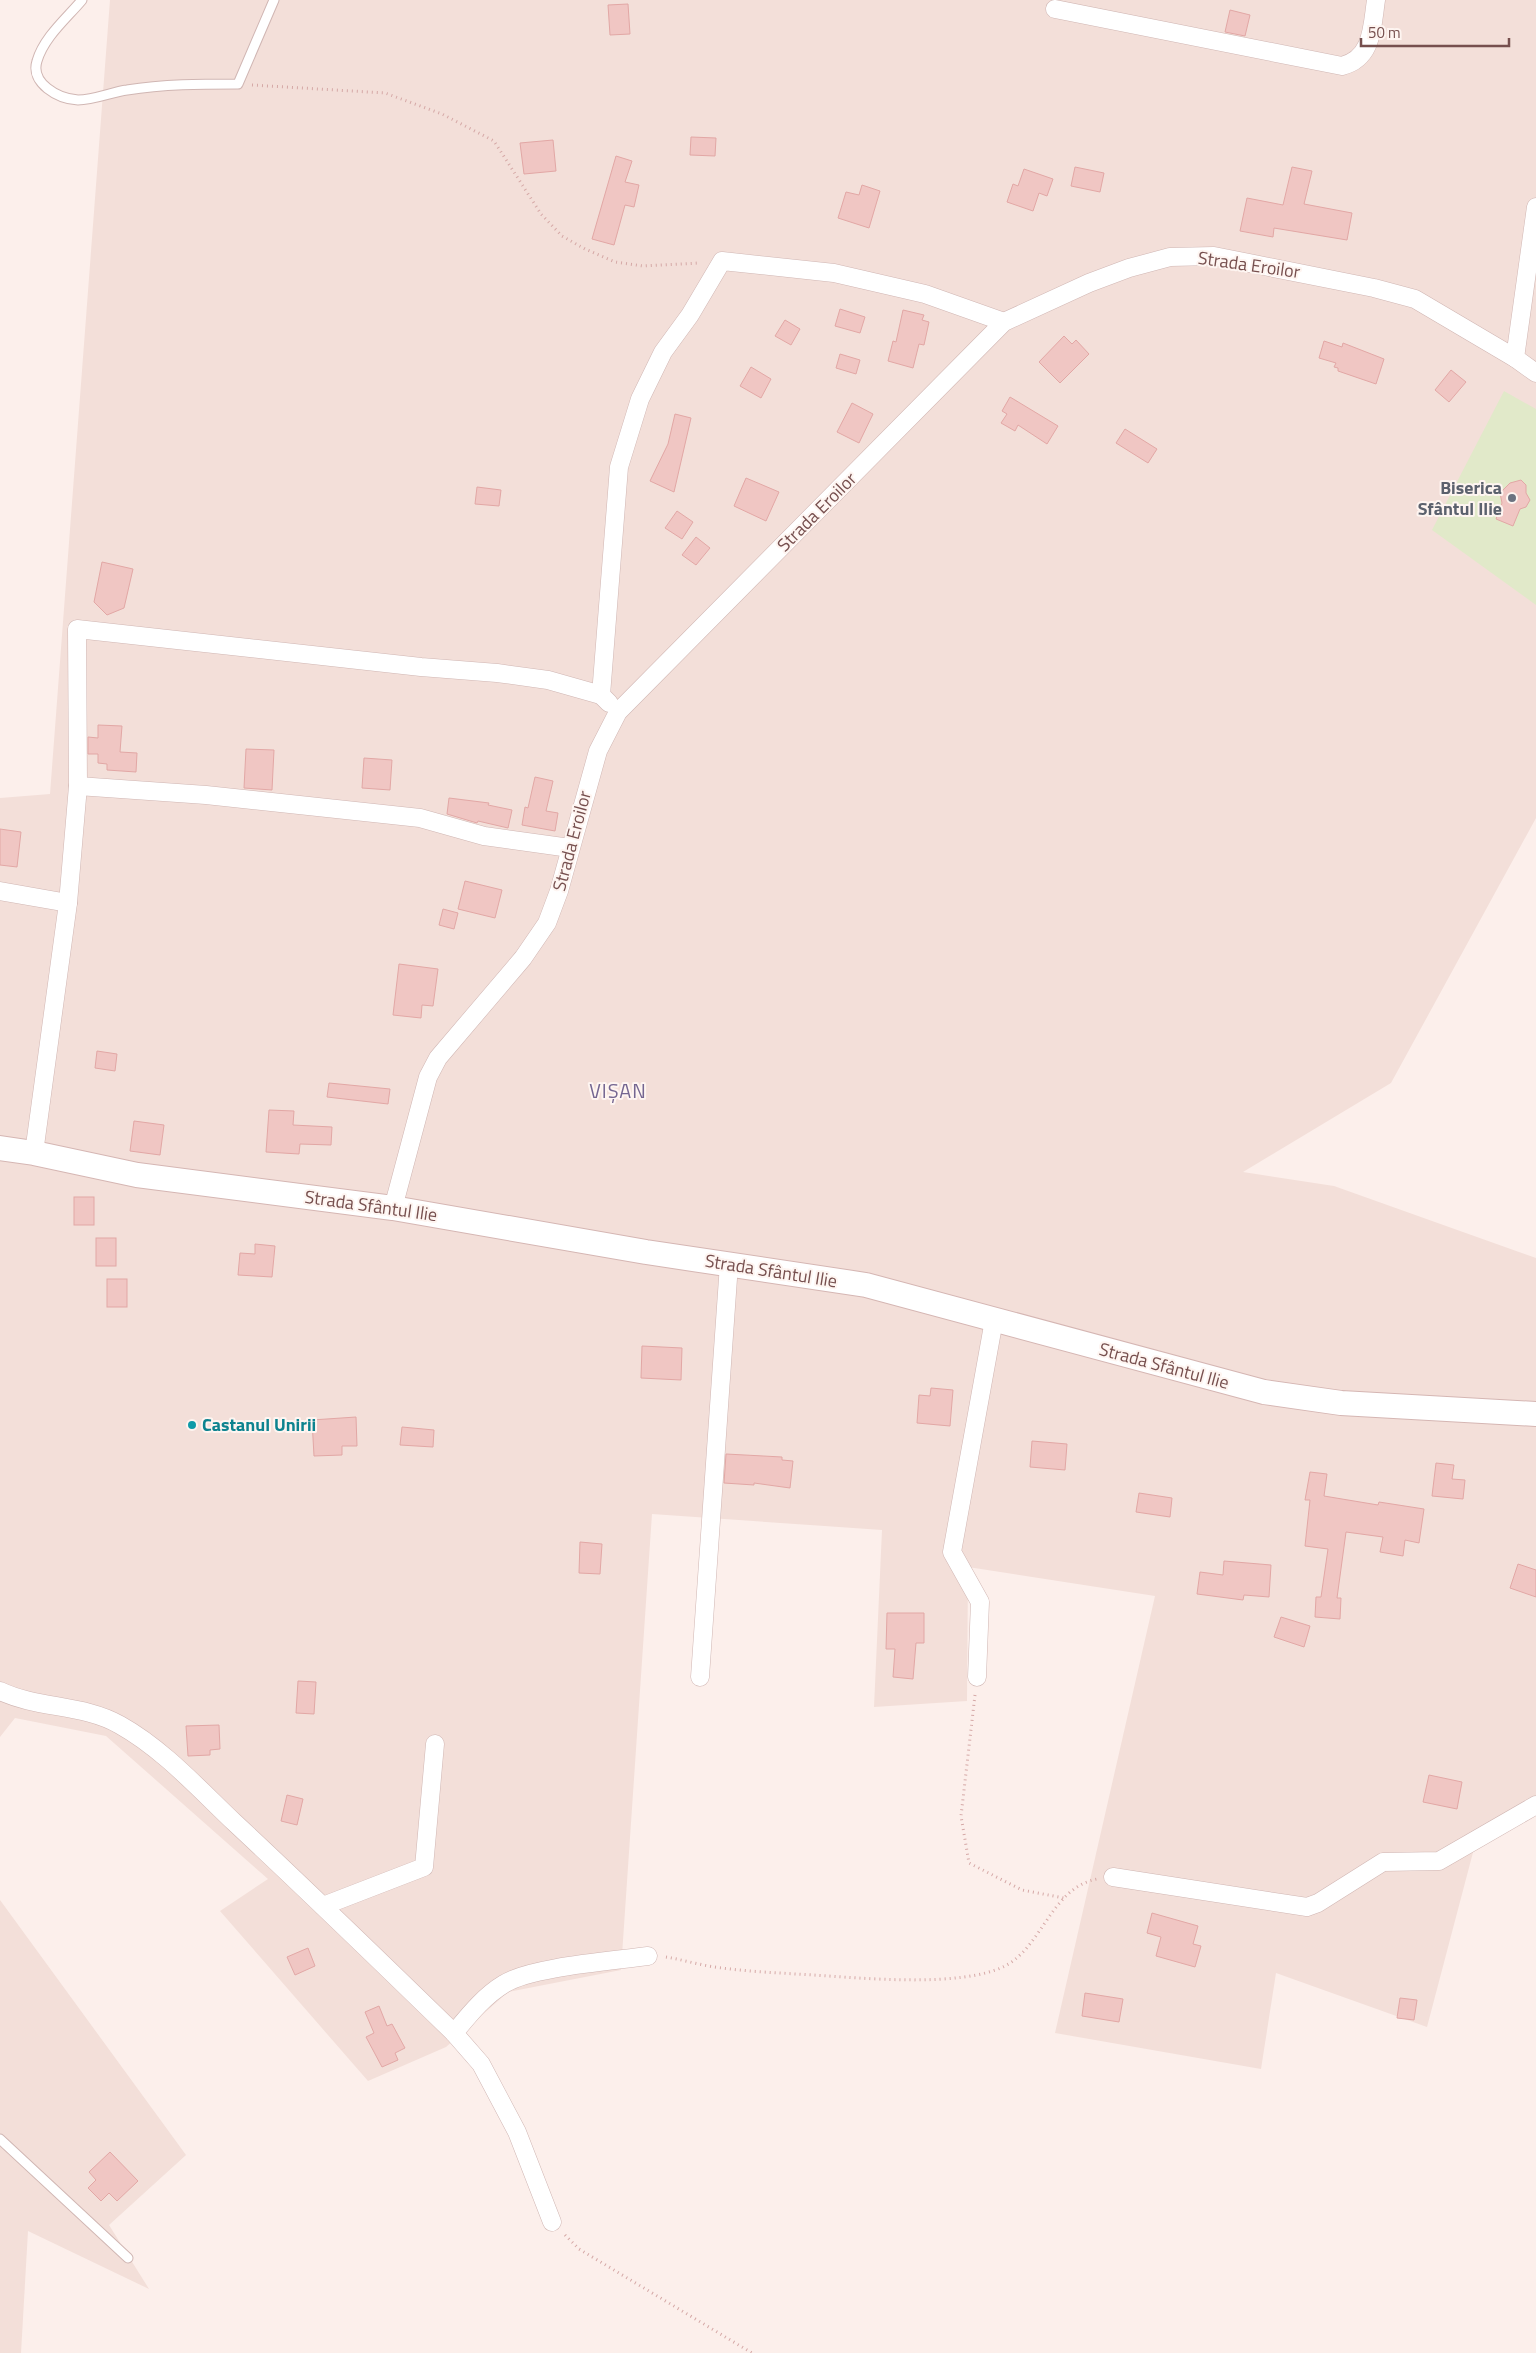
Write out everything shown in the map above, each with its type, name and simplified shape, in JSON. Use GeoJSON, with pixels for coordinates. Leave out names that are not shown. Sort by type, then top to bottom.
{"type":"FeatureCollection","features":[{"type":"Feature","properties":{"kind":"street"},"geometry":{"type":"LineString","coordinates":[[1054,9],[1342,66],[1354,63],[1366,49],[1372,32],[1376,0]]}},
{"type":"Feature","properties":{"kind":"street"},"geometry":{"type":"LineString","coordinates":[[1515,358],[1530,302],[1536,207]]}},
{"type":"Feature","properties":{"kind":"street","name":"Strada Eroilor"},"geometry":{"type":"LineString","coordinates":[[392,1208],[428,1077],[438,1058],[523,958],[547,923],[559,891],[598,750],[618,712],[1004,322],[1089,283],[1129,268],[1170,257],[1214,256],[1309,274],[1415,299],[1515,358],[1536,373]]}},
{"type":"Feature","properties":{"kind":"street"},"geometry":{"type":"LineString","coordinates":[[601,695],[619,468],[640,399],[663,352],[690,315],[722,261],[843,275],[925,294],[1004,322]]}},
{"type":"Feature","properties":{"kind":"street"},"geometry":{"type":"LineString","coordinates":[[34,1152],[68,902],[78,786],[77,629],[421,667],[497,672],[548,680],[601,695],[618,712]]}},
{"type":"Feature","properties":{"kind":"street"},"geometry":{"type":"LineString","coordinates":[[78,786],[206,795],[420,818],[484,836],[570,848]]}},
{"type":"Feature","properties":{"kind":"street"},"geometry":{"type":"LineString","coordinates":[[0,891],[68,902]]}},
{"type":"Feature","properties":{"kind":"street","name":"Strada Sfântul Ilie"},"geometry":{"type":"LineString","coordinates":[[0,1148],[34,1152],[137,1175],[392,1208],[866,1285],[1264,1392],[1341,1403],[1536,1414]]}},
{"type":"Feature","properties":{"kind":"street"},"geometry":{"type":"LineString","coordinates":[[700,1677],[729,1264]]}},
{"type":"Feature","properties":{"kind":"street"},"geometry":{"type":"LineString","coordinates":[[978,1677],[980,1602],[952,1552],[994,1320]]}},
{"type":"Feature","properties":{"kind":"street"},"geometry":{"type":"LineString","coordinates":[[0,1691],[27,1701],[85,1713],[119,1724],[156,1750],[323,1906],[454,2033],[481,2064],[517,2132],[552,2222]]}},
{"type":"Feature","properties":{"kind":"street"},"geometry":{"type":"LineString","coordinates":[[323,1906],[424,1867],[435,1744]]}},
{"type":"Feature","properties":{"kind":"street"},"geometry":{"type":"LineString","coordinates":[[1113,1876],[1307,1907],[1318,1903],[1383,1862],[1439,1861],[1536,1805]]}},
{"type":"Feature","properties":{"kind":"street"},"geometry":{"type":"LineString","coordinates":[[454,2033],[486,1997],[505,1983],[540,1972],[648,1956]]}},
{"type":"Feature","properties":{"kind":"lane"},"geometry":{"type":"LineString","coordinates":[[82,0],[44,45],[36,62],[36,77],[41,84],[59,94],[78,100],[128,90],[189,84],[238,84],[274,0]]}},
{"type":"Feature","properties":{"kind":"lane"},"geometry":{"type":"LineString","coordinates":[[0,2139],[128,2258]]}},
{"type":"Feature","properties":{"kind":"path"},"geometry":{"type":"LineString","coordinates":[[238,84],[385,94],[423,107],[494,141],[541,214],[562,236],[584,249],[615,262],[643,266],[722,261]]}},
{"type":"Feature","properties":{"kind":"path"},"geometry":{"type":"LineString","coordinates":[[978,1677],[961,1816],[969,1864],[1022,1890],[1064,1898]]}},
{"type":"Feature","properties":{"kind":"path"},"geometry":{"type":"LineString","coordinates":[[648,1956],[666,1957],[721,1968],[896,1980],[986,1973],[1006,1965],[1027,1947],[1064,1898],[1079,1885],[1113,1876]]}},
{"type":"Feature","properties":{"kind":"path"},"geometry":{"type":"LineString","coordinates":[[552,2222],[579,2249],[752,2353]]}},
{"type":"Feature","properties":{"kind":"shaded area"},"geometry":{"type":"Polygon","coordinates":[[[110,0],[1536,0],[1536,818],[1391,1083],[1243,1172],[1334,1186],[1536,1258],[1536,1815],[1476,1841],[1427,2027],[1276,1973],[1261,2069],[1055,2033],[1155,1596],[968,1567],[967,1701],[874,1707],[882,1530],[652,1514],[621,1970],[508,1992],[446,2047],[368,2081],[220,1911],[268,1879],[106,1736],[15,1718],[0,1737],[0,798],[50,794],[110,0]]]}},
{"type":"Feature","properties":{"kind":"shaded area"},"geometry":{"type":"Polygon","coordinates":[[[0,1900],[186,2155],[109,2225],[149,2289],[28,2231],[21,2353],[0,2353],[0,1900]]]}},
{"type":"Feature","properties":{"kind":"green space"},"geometry":{"type":"Polygon","coordinates":[[[1504,391],[1536,409],[1536,605],[1432,530],[1504,391]]]}},
{"type":"Feature","properties":{"kind":"building"},"geometry":{"type":"Polygon","coordinates":[[[628,4],[630,34],[610,35],[608,5],[628,4]]]}},
{"type":"Feature","properties":{"kind":"building"},"geometry":{"type":"Polygon","coordinates":[[[1230,10],[1250,15],[1245,36],[1225,32],[1230,10]]]}},
{"type":"Feature","properties":{"kind":"building"},"geometry":{"type":"Polygon","coordinates":[[[691,137],[716,138],[715,156],[690,155],[691,137]]]}},
{"type":"Feature","properties":{"kind":"building"},"geometry":{"type":"Polygon","coordinates":[[[553,140],[556,171],[524,174],[520,143],[553,140]]]}},
{"type":"Feature","properties":{"kind":"building"},"geometry":{"type":"Polygon","coordinates":[[[616,156],[632,161],[625,182],[639,185],[634,207],[625,205],[614,245],[592,239],[616,156]]]}},
{"type":"Feature","properties":{"kind":"building"},"geometry":{"type":"Polygon","coordinates":[[[1075,167],[1104,173],[1100,192],[1071,186],[1075,167]]]}},
{"type":"Feature","properties":{"kind":"building"},"geometry":{"type":"Polygon","coordinates":[[[1292,167],[1312,171],[1304,204],[1352,213],[1347,240],[1274,228],[1273,237],[1240,231],[1247,198],[1283,205],[1292,167]]]}},
{"type":"Feature","properties":{"kind":"building"},"geometry":{"type":"Polygon","coordinates":[[[1024,169],[1053,179],[1047,196],[1039,193],[1033,211],[1007,202],[1013,184],[1018,186],[1024,169]]]}},
{"type":"Feature","properties":{"kind":"building"},"geometry":{"type":"Polygon","coordinates":[[[862,185],[880,191],[869,228],[838,218],[846,192],[859,195],[862,185]]]}},
{"type":"Feature","properties":{"kind":"building"},"geometry":{"type":"Polygon","coordinates":[[[840,309],[865,317],[860,333],[835,326],[840,309]]]}},
{"type":"Feature","properties":{"kind":"building"},"geometry":{"type":"Polygon","coordinates":[[[903,310],[924,315],[922,320],[929,322],[924,345],[919,344],[913,368],[888,361],[893,341],[896,342],[903,310]]]}},
{"type":"Feature","properties":{"kind":"building"},"geometry":{"type":"Polygon","coordinates":[[[785,320],[800,329],[791,345],[775,336],[785,320]]]}},
{"type":"Feature","properties":{"kind":"building"},"geometry":{"type":"Polygon","coordinates":[[[1064,336],[1072,344],[1076,340],[1089,354],[1060,383],[1039,362],[1064,336]]]}},
{"type":"Feature","properties":{"kind":"building"},"geometry":{"type":"Polygon","coordinates":[[[1324,341],[1342,347],[1343,343],[1384,359],[1376,384],[1338,371],[1338,368],[1334,367],[1336,363],[1319,358],[1324,341]]]}},
{"type":"Feature","properties":{"kind":"building"},"geometry":{"type":"Polygon","coordinates":[[[840,354],[860,360],[856,374],[836,368],[840,354]]]}},
{"type":"Feature","properties":{"kind":"building"},"geometry":{"type":"Polygon","coordinates":[[[751,367],[771,379],[761,398],[740,386],[751,367]]]}},
{"type":"Feature","properties":{"kind":"building"},"geometry":{"type":"Polygon","coordinates":[[[1451,370],[1466,382],[1449,402],[1435,390],[1451,370]]]}},
{"type":"Feature","properties":{"kind":"building"},"geometry":{"type":"Polygon","coordinates":[[[1010,397],[1058,426],[1047,444],[1018,425],[1015,431],[1001,423],[1007,414],[1002,411],[1010,397]]]}},
{"type":"Feature","properties":{"kind":"building"},"geometry":{"type":"Polygon","coordinates":[[[852,403],[873,414],[859,443],[837,432],[852,403]]]}},
{"type":"Feature","properties":{"kind":"building"},"geometry":{"type":"Polygon","coordinates":[[[675,414],[691,418],[674,492],[650,481],[668,444],[675,414]]]}},
{"type":"Feature","properties":{"kind":"building"},"geometry":{"type":"Polygon","coordinates":[[[1125,429],[1157,449],[1148,463],[1116,443],[1125,429]]]}},
{"type":"Feature","properties":{"kind":"building"},"geometry":{"type":"Polygon","coordinates":[[[746,478],[779,492],[766,521],[734,506],[746,478]]]}},
{"type":"Feature","properties":{"kind":"building"},"geometry":{"type":"Polygon","coordinates":[[[1521,480],[1526,485],[1526,493],[1530,500],[1526,507],[1520,509],[1513,526],[1496,519],[1502,503],[1500,493],[1510,483],[1521,480]]]}},
{"type":"Feature","properties":{"kind":"building"},"geometry":{"type":"Polygon","coordinates":[[[477,487],[501,490],[499,506],[475,504],[477,487]]]}},
{"type":"Feature","properties":{"kind":"building"},"geometry":{"type":"Polygon","coordinates":[[[677,511],[693,522],[682,539],[665,528],[677,511]]]}},
{"type":"Feature","properties":{"kind":"building"},"geometry":{"type":"Polygon","coordinates":[[[696,537],[710,548],[696,565],[682,555],[696,537]]]}},
{"type":"Feature","properties":{"kind":"building"},"geometry":{"type":"Polygon","coordinates":[[[102,562],[133,569],[124,608],[107,615],[94,602],[102,562]]]}},
{"type":"Feature","properties":{"kind":"building"},"geometry":{"type":"Polygon","coordinates":[[[98,725],[122,726],[120,752],[137,753],[136,772],[107,770],[107,764],[98,763],[98,754],[88,754],[88,737],[98,738],[98,725]]]}},
{"type":"Feature","properties":{"kind":"building"},"geometry":{"type":"Polygon","coordinates":[[[246,749],[274,750],[272,790],[244,788],[246,749]]]}},
{"type":"Feature","properties":{"kind":"building"},"geometry":{"type":"Polygon","coordinates":[[[364,758],[392,760],[390,790],[362,788],[364,758]]]}},
{"type":"Feature","properties":{"kind":"building"},"geometry":{"type":"Polygon","coordinates":[[[535,777],[553,781],[546,811],[558,813],[555,831],[522,825],[525,807],[528,808],[535,777]]]}},
{"type":"Feature","properties":{"kind":"building"},"geometry":{"type":"Polygon","coordinates":[[[449,798],[489,803],[488,805],[512,810],[508,828],[478,821],[477,823],[447,814],[449,798]]]}},
{"type":"Feature","properties":{"kind":"building"},"geometry":{"type":"Polygon","coordinates":[[[0,829],[21,832],[17,867],[0,865],[0,829]]]}},
{"type":"Feature","properties":{"kind":"building"},"geometry":{"type":"Polygon","coordinates":[[[465,881],[502,890],[495,918],[458,909],[465,881]]]}},
{"type":"Feature","properties":{"kind":"building"},"geometry":{"type":"Polygon","coordinates":[[[443,909],[458,913],[454,929],[439,925],[443,909]]]}},
{"type":"Feature","properties":{"kind":"building"},"geometry":{"type":"Polygon","coordinates":[[[399,964],[438,969],[433,1006],[422,1005],[421,1018],[393,1015],[399,964]]]}},
{"type":"Feature","properties":{"kind":"building"},"geometry":{"type":"Polygon","coordinates":[[[97,1051],[117,1054],[115,1071],[95,1068],[97,1051]]]}},
{"type":"Feature","properties":{"kind":"building"},"geometry":{"type":"Polygon","coordinates":[[[329,1083],[390,1089],[388,1104],[327,1097],[329,1083]]]}},
{"type":"Feature","properties":{"kind":"building"},"geometry":{"type":"Polygon","coordinates":[[[269,1110],[294,1111],[293,1125],[332,1127],[331,1145],[300,1144],[299,1154],[266,1152],[269,1110]]]}},
{"type":"Feature","properties":{"kind":"building"},"geometry":{"type":"Polygon","coordinates":[[[134,1121],[164,1125],[160,1155],[130,1151],[134,1121]]]}},
{"type":"Feature","properties":{"kind":"building"},"geometry":{"type":"Polygon","coordinates":[[[74,1197],[94,1197],[94,1225],[74,1225],[74,1197]]]}},
{"type":"Feature","properties":{"kind":"building"},"geometry":{"type":"Polygon","coordinates":[[[96,1238],[116,1238],[116,1266],[96,1266],[96,1238]]]}},
{"type":"Feature","properties":{"kind":"building"},"geometry":{"type":"Polygon","coordinates":[[[255,1244],[275,1246],[272,1277],[238,1275],[240,1253],[255,1254],[255,1244]]]}},
{"type":"Feature","properties":{"kind":"building"},"geometry":{"type":"Polygon","coordinates":[[[107,1279],[127,1279],[127,1307],[107,1307],[107,1279]]]}},
{"type":"Feature","properties":{"kind":"building"},"geometry":{"type":"Polygon","coordinates":[[[642,1346],[682,1348],[681,1380],[641,1378],[642,1346]]]}},
{"type":"Feature","properties":{"kind":"building"},"geometry":{"type":"Polygon","coordinates":[[[931,1388],[953,1390],[950,1426],[917,1423],[919,1395],[930,1396],[931,1388]]]}},
{"type":"Feature","properties":{"kind":"building"},"geometry":{"type":"Polygon","coordinates":[[[356,1417],[357,1446],[342,1446],[342,1455],[314,1456],[312,1420],[356,1417]]]}},
{"type":"Feature","properties":{"kind":"building"},"geometry":{"type":"Polygon","coordinates":[[[402,1427],[434,1430],[433,1447],[400,1445],[402,1427]]]}},
{"type":"Feature","properties":{"kind":"building"},"geometry":{"type":"Polygon","coordinates":[[[1032,1441],[1067,1444],[1065,1470],[1030,1467],[1032,1441]]]}},
{"type":"Feature","properties":{"kind":"building"},"geometry":{"type":"Polygon","coordinates":[[[726,1454],[782,1457],[782,1460],[793,1461],[790,1488],[754,1483],[754,1485],[724,1483],[726,1454]]]}},
{"type":"Feature","properties":{"kind":"building"},"geometry":{"type":"Polygon","coordinates":[[[1436,1463],[1454,1465],[1452,1479],[1465,1480],[1463,1499],[1432,1496],[1436,1463]]]}},
{"type":"Feature","properties":{"kind":"building"},"geometry":{"type":"Polygon","coordinates":[[[1310,1472],[1327,1474],[1324,1496],[1378,1505],[1379,1502],[1424,1509],[1419,1543],[1405,1540],[1403,1556],[1380,1552],[1383,1537],[1346,1532],[1337,1598],[1341,1598],[1340,1619],[1315,1617],[1316,1597],[1321,1597],[1328,1549],[1305,1546],[1310,1500],[1305,1500],[1310,1472]]]}},
{"type":"Feature","properties":{"kind":"building"},"geometry":{"type":"Polygon","coordinates":[[[1139,1493],[1172,1498],[1170,1517],[1136,1512],[1139,1493]]]}},
{"type":"Feature","properties":{"kind":"building"},"geometry":{"type":"Polygon","coordinates":[[[580,1542],[602,1544],[600,1574],[579,1573],[580,1542]]]}},
{"type":"Feature","properties":{"kind":"building"},"geometry":{"type":"Polygon","coordinates":[[[1224,1561],[1271,1565],[1269,1597],[1244,1595],[1243,1600],[1197,1594],[1200,1572],[1223,1575],[1224,1561]]]}},
{"type":"Feature","properties":{"kind":"building"},"geometry":{"type":"Polygon","coordinates":[[[1518,1564],[1536,1570],[1536,1597],[1510,1588],[1518,1564]]]}},
{"type":"Feature","properties":{"kind":"building"},"geometry":{"type":"Polygon","coordinates":[[[887,1613],[924,1613],[924,1643],[916,1643],[913,1679],[893,1677],[895,1649],[886,1649],[887,1613]]]}},
{"type":"Feature","properties":{"kind":"building"},"geometry":{"type":"Polygon","coordinates":[[[1281,1617],[1310,1626],[1304,1647],[1274,1637],[1281,1617]]]}},
{"type":"Feature","properties":{"kind":"building"},"geometry":{"type":"Polygon","coordinates":[[[298,1681],[316,1682],[314,1714],[296,1713],[298,1681]]]}},
{"type":"Feature","properties":{"kind":"building"},"geometry":{"type":"Polygon","coordinates":[[[219,1725],[220,1749],[210,1750],[210,1755],[188,1756],[186,1726],[219,1725]]]}},
{"type":"Feature","properties":{"kind":"building"},"geometry":{"type":"Polygon","coordinates":[[[1429,1775],[1462,1782],[1457,1809],[1423,1802],[1429,1775]]]}},
{"type":"Feature","properties":{"kind":"building"},"geometry":{"type":"Polygon","coordinates":[[[287,1795],[303,1799],[297,1825],[281,1821],[287,1795]]]}},
{"type":"Feature","properties":{"kind":"building"},"geometry":{"type":"Polygon","coordinates":[[[1152,1913],[1198,1926],[1193,1944],[1201,1946],[1195,1967],[1156,1956],[1161,1937],[1147,1933],[1152,1913]]]}},
{"type":"Feature","properties":{"kind":"building"},"geometry":{"type":"Polygon","coordinates":[[[308,1948],[315,1966],[295,1975],[287,1957],[308,1948]]]}},
{"type":"Feature","properties":{"kind":"building"},"geometry":{"type":"Polygon","coordinates":[[[1085,1993],[1123,1999],[1119,2022],[1082,2016],[1085,1993]]]}},
{"type":"Feature","properties":{"kind":"building"},"geometry":{"type":"Polygon","coordinates":[[[1400,1998],[1417,2000],[1414,2020],[1397,2018],[1400,1998]]]}},
{"type":"Feature","properties":{"kind":"building"},"geometry":{"type":"Polygon","coordinates":[[[379,2006],[387,2026],[392,2024],[405,2048],[395,2053],[398,2060],[382,2067],[366,2037],[374,2033],[365,2012],[379,2006]]]}},
{"type":"Feature","properties":{"kind":"building"},"geometry":{"type":"Polygon","coordinates":[[[110,2152],[138,2181],[117,2201],[109,2193],[101,2201],[88,2188],[96,2180],[89,2172],[110,2152]]]}},
{"type":"Feature","properties":{"kind":"place","name":"Biserica Sfântul Ilie"},"geometry":{"type":"Point","coordinates":[1512,498]}},
{"type":"Feature","properties":{"kind":"place","name":"Castanul Unirii"},"geometry":{"type":"Point","coordinates":[192,1425]}},
{"type":"Feature","properties":{"kind":"district","name":"VIȘAN"},"geometry":{"type":"Point","coordinates":[618,1091]}}]}
